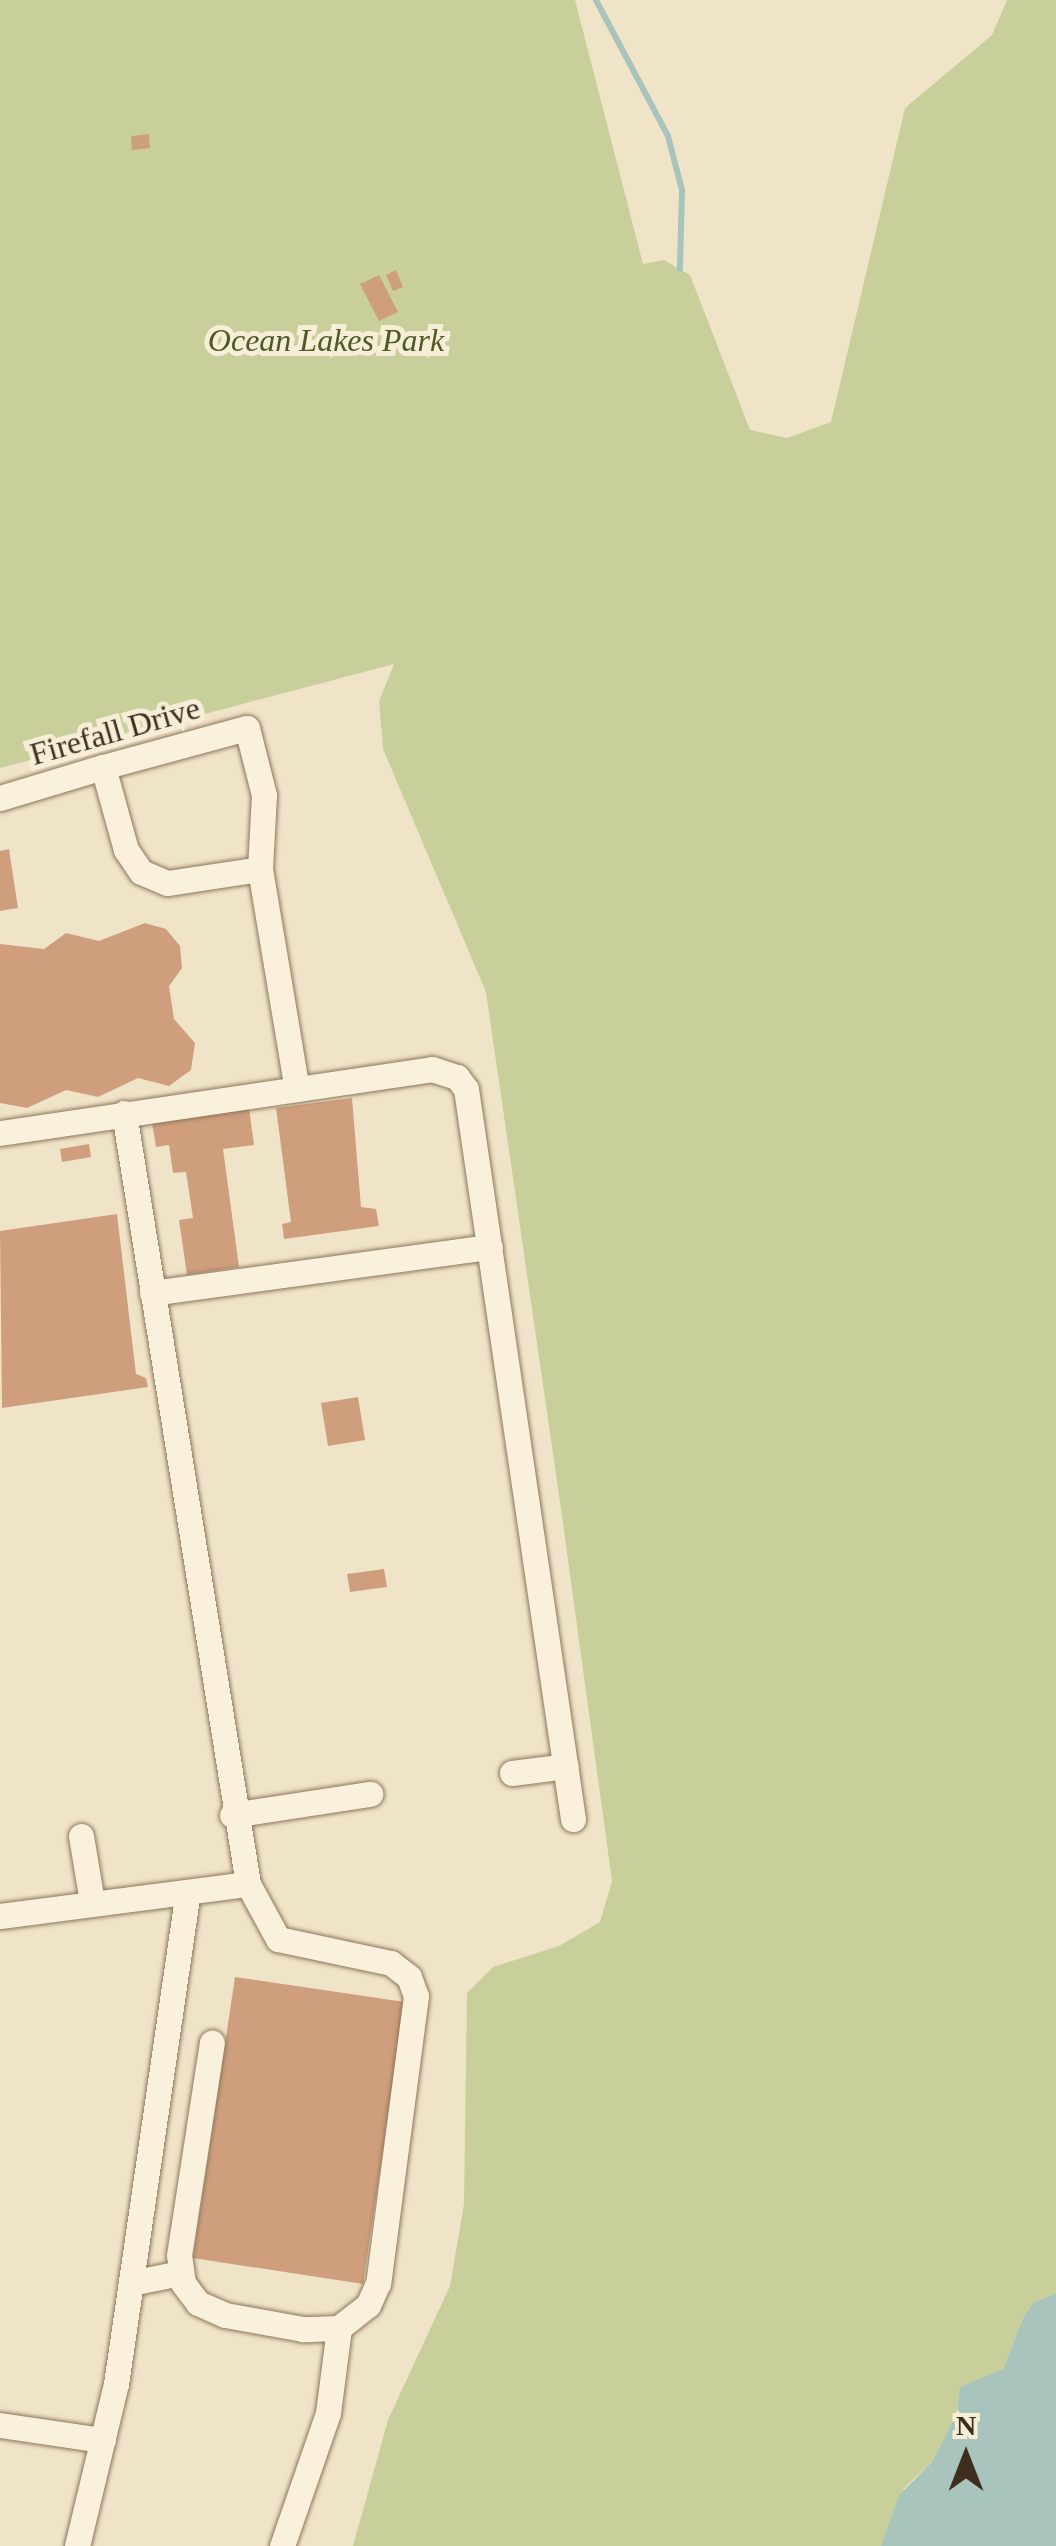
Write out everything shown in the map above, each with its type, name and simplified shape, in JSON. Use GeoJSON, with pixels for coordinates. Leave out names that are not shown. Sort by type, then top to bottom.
{"type":"FeatureCollection","features":[{"type":"Feature","properties":{"kind":"street","name":"Firefall Drive"},"geometry":{"type":"LineString","coordinates":[[0,798],[247,728],[264,795],[260,869]]}},
{"type":"Feature","properties":{"kind":"street"},"geometry":{"type":"LineString","coordinates":[[103,767],[126,850],[141,872],[167,884],[260,869],[297,1089]]}},
{"type":"Feature","properties":{"kind":"street"},"geometry":{"type":"LineString","coordinates":[[0,1133],[432,1069],[457,1077],[466,1090],[573,1818]]}},
{"type":"Feature","properties":{"kind":"street"},"geometry":{"type":"LineString","coordinates":[[124,1114],[232,1816],[248,1884],[278,1939],[391,1964],[409,1976],[416,1996],[378,2283],[368,2306],[338,2328],[303,2329],[209,2311],[180,2273],[212,2043]]}},
{"type":"Feature","properties":{"kind":"street"},"geometry":{"type":"LineString","coordinates":[[152,1293],[490,1247]]}},
{"type":"Feature","properties":{"kind":"street"},"geometry":{"type":"LineString","coordinates":[[512,1773],[566,1766]]}},
{"type":"Feature","properties":{"kind":"street"},"geometry":{"type":"LineString","coordinates":[[232,1816],[370,1794]]}},
{"type":"Feature","properties":{"kind":"street"},"geometry":{"type":"LineString","coordinates":[[82,1836],[92,1902]]}},
{"type":"Feature","properties":{"kind":"street"},"geometry":{"type":"LineString","coordinates":[[0,1916],[248,1884]]}},
{"type":"Feature","properties":{"kind":"street"},"geometry":{"type":"LineString","coordinates":[[77,2546],[103,2440],[131,2283],[188,1892]]}},
{"type":"Feature","properties":{"kind":"street"},"geometry":{"type":"LineString","coordinates":[[131,2283],[180,2273]]}},
{"type":"Feature","properties":{"kind":"street"},"geometry":{"type":"LineString","coordinates":[[282,2546],[328,2413],[338,2328]]}},
{"type":"Feature","properties":{"kind":"street"},"geometry":{"type":"LineString","coordinates":[[0,2425],[103,2440]]}},
{"type":"Feature","properties":{"kind":"green space","name":"Ocean Lakes Park"},"geometry":{"type":"Polygon","coordinates":[[[0,0],[575,0],[643,264],[664,260],[690,275],[750,430],[787,438],[831,422],[905,108],[992,35],[1007,0],[1056,0],[1056,2293],[1033,2303],[1003,2369],[971,2386],[932,2462],[904,2488],[881,2546],[353,2546],[388,2420],[450,2286],[464,2204],[467,1993],[493,1967],[559,1946],[600,1922],[612,1881],[561,1509],[486,992],[383,749],[379,701],[394,664],[0,768],[0,0]]]}},
{"type":"Feature","properties":{"kind":"water"},"geometry":{"type":"Polygon","coordinates":[[[1056,2293],[1056,2546],[881,2546],[899,2495],[932,2462],[957,2413],[960,2387],[1003,2369],[1033,2303],[1056,2293]]]}},
{"type":"Feature","properties":{"kind":"building"},"geometry":{"type":"Polygon","coordinates":[[[149,134],[150,148],[132,150],[131,136],[149,134]]]}},
{"type":"Feature","properties":{"kind":"building"},"geometry":{"type":"Polygon","coordinates":[[[396,270],[403,287],[393,291],[386,275],[396,270]]]}},
{"type":"Feature","properties":{"kind":"building"},"geometry":{"type":"Polygon","coordinates":[[[379,275],[398,312],[379,321],[360,284],[379,275]]]}},
{"type":"Feature","properties":{"kind":"building"},"geometry":{"type":"Polygon","coordinates":[[[9,849],[18,908],[0,911],[0,851],[9,849]]]}},
{"type":"Feature","properties":{"kind":"building"},"geometry":{"type":"Polygon","coordinates":[[[145,923],[166,929],[180,946],[182,968],[169,986],[174,1019],[195,1043],[191,1070],[169,1086],[138,1078],[98,1097],[66,1090],[27,1108],[0,1103],[0,944],[44,949],[66,933],[99,941],[145,923]]]}},
{"type":"Feature","properties":{"kind":"building"},"geometry":{"type":"Polygon","coordinates":[[[352,1098],[361,1207],[376,1209],[379,1226],[284,1239],[282,1224],[291,1222],[276,1108],[352,1098]]]}},
{"type":"Feature","properties":{"kind":"building"},"geometry":{"type":"Polygon","coordinates":[[[249,1108],[254,1145],[223,1149],[239,1267],[187,1275],[179,1220],[193,1218],[186,1172],[173,1173],[169,1145],[156,1147],[152,1123],[249,1108]]]}},
{"type":"Feature","properties":{"kind":"building"},"geometry":{"type":"Polygon","coordinates":[[[89,1144],[91,1157],[62,1162],[60,1149],[89,1144]]]}},
{"type":"Feature","properties":{"kind":"building"},"geometry":{"type":"Polygon","coordinates":[[[117,1214],[136,1374],[146,1378],[148,1387],[2,1408],[0,1231],[117,1214]]]}},
{"type":"Feature","properties":{"kind":"building"},"geometry":{"type":"Polygon","coordinates":[[[358,1397],[365,1440],[328,1446],[321,1403],[358,1397]]]}},
{"type":"Feature","properties":{"kind":"building"},"geometry":{"type":"Polygon","coordinates":[[[384,1569],[387,1587],[350,1592],[347,1574],[384,1569]]]}},
{"type":"Feature","properties":{"kind":"building"},"geometry":{"type":"Polygon","coordinates":[[[235,1977],[405,2002],[363,2284],[193,2258],[235,1977]]]}},
{"type":"Feature","properties":{"kind":"waterway"},"geometry":{"type":"LineString","coordinates":[[596,0],[668,136],[682,190],[680,269]]}}]}
